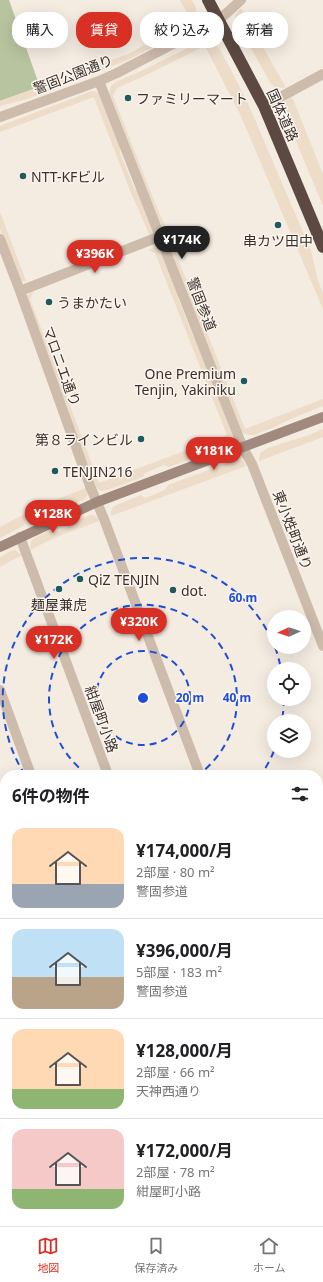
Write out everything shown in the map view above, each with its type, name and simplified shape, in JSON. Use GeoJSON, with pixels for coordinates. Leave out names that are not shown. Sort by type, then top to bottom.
{"type":"FeatureCollection","features":[{"type":"Feature","properties":{"kind":"highway","name":"国体道路"},"geometry":{"type":"LineString","coordinates":[[208,0],[215,12]]}},
{"type":"Feature","properties":{"kind":"highway","name":"国体道路"},"geometry":{"type":"LineString","coordinates":[[224,30],[264,106],[323,247]]}},
{"type":"Feature","properties":{"kind":"street","name":"警固公園通り"},"geometry":{"type":"LineString","coordinates":[[224,16],[242,0]]}},
{"type":"Feature","properties":{"kind":"street","name":"警固公園通り"},"geometry":{"type":"LineString","coordinates":[[0,117],[99,81],[166,48]]}},
{"type":"Feature","properties":{"kind":"street"},"geometry":{"type":"LineString","coordinates":[[264,106],[323,74]]}},
{"type":"Feature","properties":{"kind":"street","name":"警固参道"},"geometry":{"type":"LineString","coordinates":[[99,81],[243,448]]}},
{"type":"Feature","properties":{"kind":"street"},"geometry":{"type":"LineString","coordinates":[[20,291],[161,236]]}},
{"type":"Feature","properties":{"kind":"street","name":"マロニエ通り"},"geometry":{"type":"LineString","coordinates":[[0,239],[90,486],[98,502],[198,770]]}},
{"type":"Feature","properties":{"kind":"street"},"geometry":{"type":"LineString","coordinates":[[0,547],[98,502],[323,417]]}},
{"type":"Feature","properties":{"kind":"street","name":"東小姓町通り"},"geometry":{"type":"LineString","coordinates":[[243,448],[252,464],[323,646]]}},
{"type":"Feature","properties":{"kind":"street","name":"紺屋町小路"},"geometry":{"type":"LineString","coordinates":[[20,537],[106,770]]}},
{"type":"Feature","properties":{"kind":"street"},"geometry":{"type":"LineString","coordinates":[[0,690],[29,770]]}},
{"type":"Feature","properties":{"kind":"green space"},"geometry":{"type":"Polygon","coordinates":[[[0,0],[9,0],[13,12],[12,12],[12,48],[26,48],[40,87],[0,101],[0,0]]]}},
{"type":"Feature","properties":{"kind":"shaded area"},"geometry":{"type":"Polygon","coordinates":[[[180,0],[192,0],[196,12],[187,12],[180,0]]]}},
{"type":"Feature","properties":{"kind":"shaded area"},"geometry":{"type":"Polygon","coordinates":[[[241,8],[243,12],[238,12],[241,8]]]}},
{"type":"Feature","properties":{"kind":"shaded area"},"geometry":{"type":"Polygon","coordinates":[[[140,48],[151,48],[130,59],[27,99],[0,106],[0,101],[128,54],[140,48]]]}},
{"type":"Feature","properties":{"kind":"shaded area"},"geometry":{"type":"Polygon","coordinates":[[[188,48],[201,48],[117,88],[113,96],[245,429],[323,399],[323,406],[254,435],[243,433],[109,93],[111,86],[116,82],[188,48]]]}},
{"type":"Feature","properties":{"kind":"shaded area"},"geometry":{"type":"Polygon","coordinates":[[[206,48],[219,48],[250,108],[311,251],[318,281],[323,293],[323,309],[240,114],[206,48]]]}},
{"type":"Feature","properties":{"kind":"shaded area"},"geometry":{"type":"Polygon","coordinates":[[[251,48],[264,48],[286,88],[275,87],[271,84],[251,48]]]}},
{"type":"Feature","properties":{"kind":"shaded area"},"geometry":{"type":"Polygon","coordinates":[[[92,91],[97,92],[99,95],[120,147],[120,153],[135,190],[139,192],[154,233],[153,237],[145,238],[149,234],[129,188],[94,97],[0,132],[0,126],[92,91]]]}},
{"type":"Feature","properties":{"kind":"shaded area"},"geometry":{"type":"Polygon","coordinates":[[[292,97],[323,174],[323,206],[284,112],[283,106],[285,101],[292,97]]]}},
{"type":"Feature","properties":{"kind":"shaded area"},"geometry":{"type":"Polygon","coordinates":[[[0,212],[26,281],[22,281],[18,278],[0,229],[0,212]]]}},
{"type":"Feature","properties":{"kind":"shaded area"},"geometry":{"type":"Polygon","coordinates":[[[155,247],[161,249],[178,293],[178,298],[193,336],[196,338],[233,437],[232,441],[227,445],[169,467],[164,465],[145,473],[143,477],[101,491],[95,487],[69,416],[69,411],[56,377],[53,374],[27,299],[27,295],[34,291],[30,299],[99,483],[227,435],[155,253],[148,250],[155,247]]]}},
{"type":"Feature","properties":{"kind":"shaded area"},"geometry":{"type":"Polygon","coordinates":[[[323,429],[323,437],[259,461],[260,453],[268,448],[323,429]]]}},
{"type":"Feature","properties":{"kind":"shaded area"},"geometry":{"type":"Polygon","coordinates":[[[236,460],[243,461],[246,466],[111,516],[113,507],[119,504],[141,495],[145,498],[165,490],[168,485],[236,460]]]}},
{"type":"Feature","properties":{"kind":"shaded area"},"geometry":{"type":"Polygon","coordinates":[[[86,488],[88,492],[87,496],[83,500],[50,513],[45,510],[26,520],[23,526],[0,538],[0,527],[42,505],[86,488]]]}},
{"type":"Feature","properties":{"kind":"shaded area"},"geometry":{"type":"Polygon","coordinates":[[[91,515],[97,517],[99,521],[56,537],[30,550],[33,539],[51,530],[56,532],[76,524],[78,520],[91,515]]]}},
{"type":"Feature","properties":{"kind":"shaded area"},"geometry":{"type":"Polygon","coordinates":[[[15,550],[22,555],[0,567],[0,557],[15,550]]]}},
{"type":"Feature","properties":{"kind":"place","name":"ファミリーマート"},"geometry":{"type":"Point","coordinates":[128,98]}},
{"type":"Feature","properties":{"kind":"place","name":"NTT-KFビル"},"geometry":{"type":"Point","coordinates":[23,176]}},
{"type":"Feature","properties":{"kind":"place","name":"串カツ田中"},"geometry":{"type":"Point","coordinates":[278,225]}},
{"type":"Feature","properties":{"kind":"place","name":"うまかたい"},"geometry":{"type":"Point","coordinates":[49,302]}},
{"type":"Feature","properties":{"kind":"place","name":"One Premium Tenjin, Yakiniku"},"geometry":{"type":"Point","coordinates":[244,381]}},
{"type":"Feature","properties":{"kind":"place","name":"第８ラインビル"},"geometry":{"type":"Point","coordinates":[141,439]}},
{"type":"Feature","properties":{"kind":"place","name":"TENJIN216"},"geometry":{"type":"Point","coordinates":[55,471]}},
{"type":"Feature","properties":{"kind":"place","name":"QiZ TENJIN"},"geometry":{"type":"Point","coordinates":[80,579]}},
{"type":"Feature","properties":{"kind":"place","name":"麺屋兼虎"},"geometry":{"type":"Point","coordinates":[59,589]}},
{"type":"Feature","properties":{"kind":"place","name":"dot."},"geometry":{"type":"Point","coordinates":[173,590]}}]}
